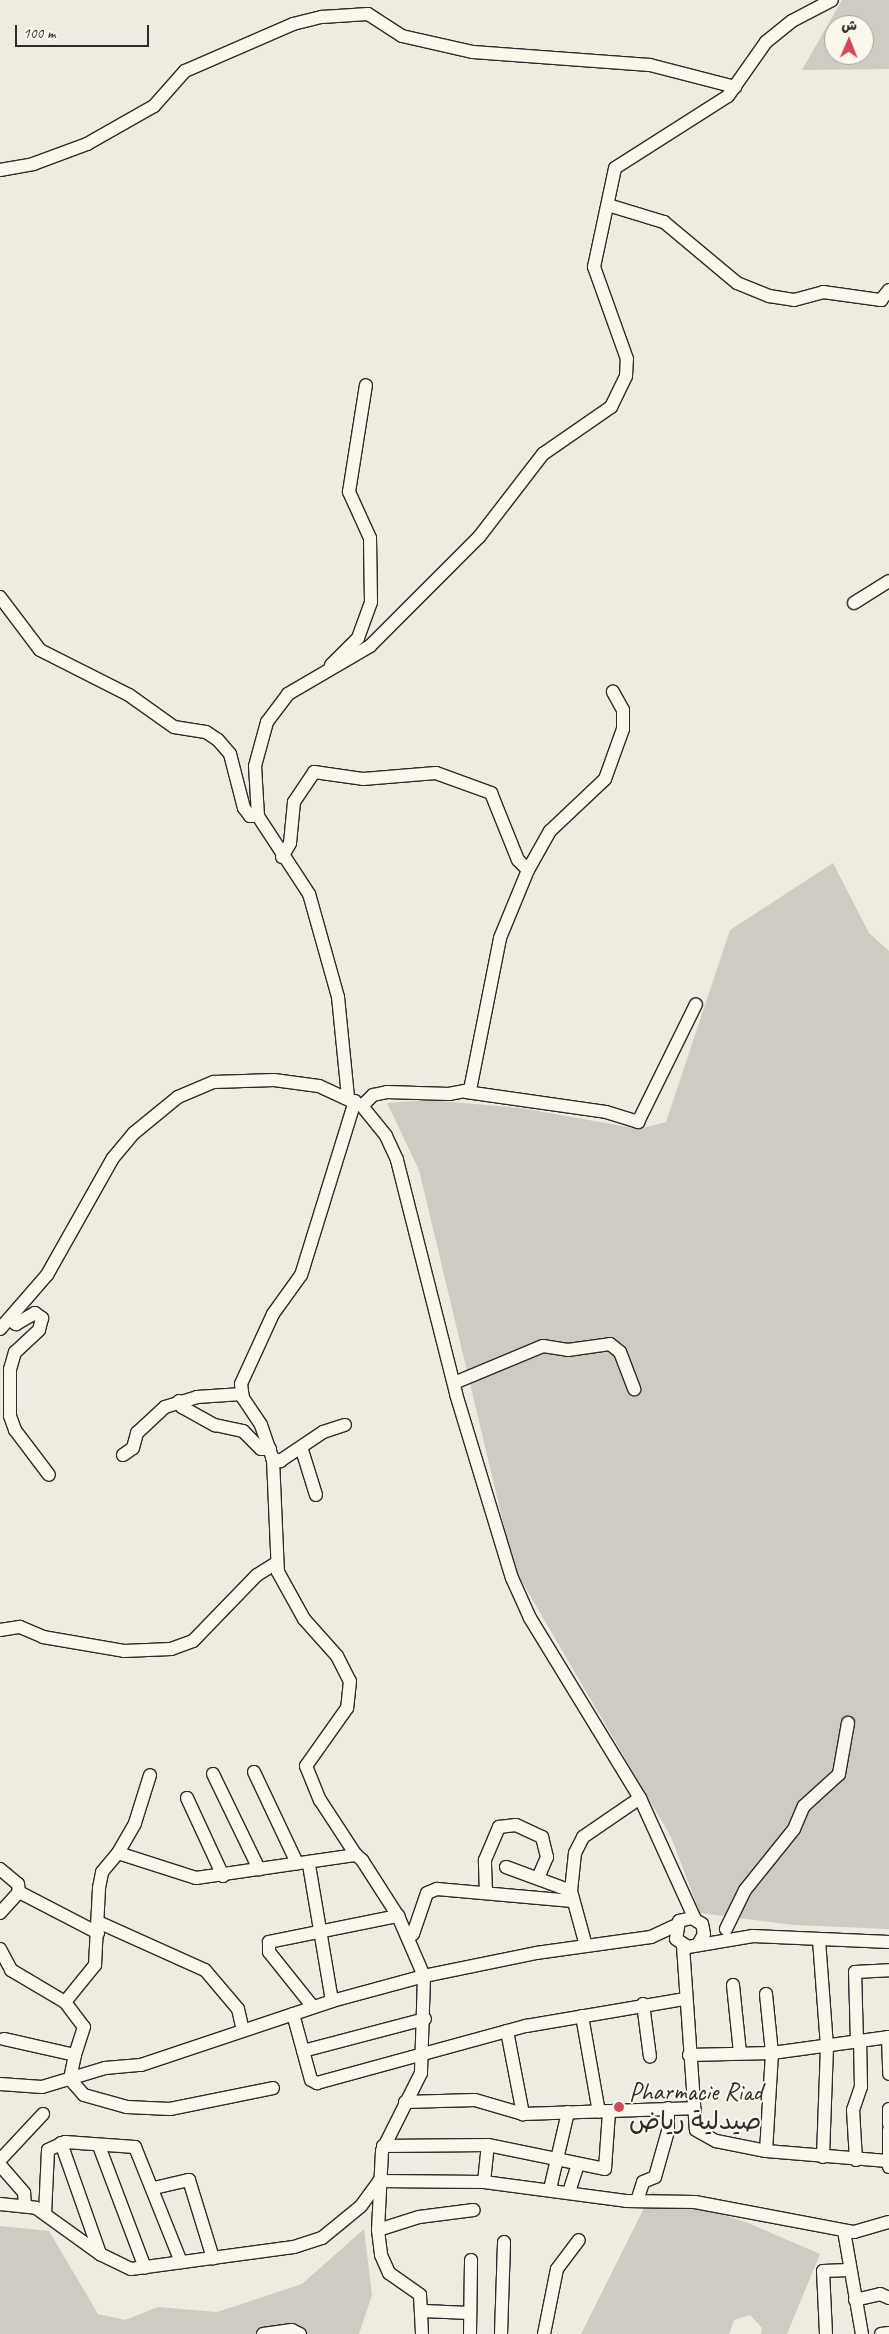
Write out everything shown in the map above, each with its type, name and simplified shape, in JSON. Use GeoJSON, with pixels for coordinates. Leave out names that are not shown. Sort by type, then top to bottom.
{"type":"FeatureCollection","features":[{"type":"Feature","properties":{"kind":"street"},"geometry":{"type":"LineString","coordinates":[[422,2334],[423,2311],[416,2289],[389,2273],[381,2255],[378,2230],[379,2181],[383,2146],[422,2073],[425,2019],[424,1976],[398,1916],[379,1880],[356,1855],[320,1800],[306,1766],[347,1708],[350,1681],[337,1656],[291,1599],[276,1563],[278,1521],[271,1453],[242,1394],[243,1377],[273,1314],[301,1275],[355,1101],[338,997],[318,923],[301,878],[282,857],[258,816],[254,790],[262,735],[279,702],[370,646],[479,537],[543,454],[588,426],[618,396],[626,376],[627,358],[594,268],[617,166],[735,87],[757,52],[780,29],[832,0]]}},
{"type":"Feature","properties":{"kind":"street"},"geometry":{"type":"LineString","coordinates":[[0,170],[33,164],[87,144],[154,106],[185,71],[293,24],[322,17],[368,14],[402,36],[472,52],[650,65],[735,87]]}},
{"type":"Feature","properties":{"kind":"street"},"geometry":{"type":"LineString","coordinates":[[608,205],[664,222],[730,278],[769,296],[794,300],[823,292],[881,300],[889,290]]}},
{"type":"Feature","properties":{"kind":"street"},"geometry":{"type":"LineString","coordinates":[[310,682],[350,648],[369,611],[372,552],[349,492],[366,385]]}},
{"type":"Feature","properties":{"kind":"street"},"geometry":{"type":"LineString","coordinates":[[854,602],[889,581]]}},
{"type":"Feature","properties":{"kind":"street"},"geometry":{"type":"LineString","coordinates":[[0,597],[40,650],[129,695],[174,727],[206,732],[218,740],[230,754],[244,808],[250,816],[258,816]]}},
{"type":"Feature","properties":{"kind":"street"},"geometry":{"type":"LineString","coordinates":[[466,1092],[494,956],[528,870],[560,818],[605,779],[622,729],[623,710],[613,692]]}},
{"type":"Feature","properties":{"kind":"street"},"geometry":{"type":"LineString","coordinates":[[282,857],[290,843],[294,802],[310,774],[325,771],[363,779],[436,773],[491,793],[518,860],[528,870]]}},
{"type":"Feature","properties":{"kind":"street"},"geometry":{"type":"LineString","coordinates":[[355,1101],[387,1092],[466,1092],[606,1112],[638,1122],[696,1004]]}},
{"type":"Feature","properties":{"kind":"street"},"geometry":{"type":"LineString","coordinates":[[4,1324],[47,1275],[113,1158],[134,1133],[178,1097],[214,1082],[246,1079],[302,1083],[355,1101],[386,1136],[397,1160],[454,1383],[512,1578],[530,1618],[640,1798],[704,1934],[689,1945]]}},
{"type":"Feature","properties":{"kind":"street"},"geometry":{"type":"LineString","coordinates":[[4,1324],[16,1324],[35,1313],[42,1318],[40,1330],[15,1352],[10,1369],[10,1416],[15,1430],[49,1475]]}},
{"type":"Feature","properties":{"kind":"street"},"geometry":{"type":"LineString","coordinates":[[454,1383],[543,1346],[568,1350],[610,1344],[620,1352],[634,1389]]}},
{"type":"Feature","properties":{"kind":"street"},"geometry":{"type":"LineString","coordinates":[[123,1455],[133,1448],[138,1433],[179,1401],[242,1394]]}},
{"type":"Feature","properties":{"kind":"street"},"geometry":{"type":"LineString","coordinates":[[179,1401],[182,1407],[215,1425],[243,1431],[261,1449],[271,1453],[280,1461],[302,1450],[323,1432],[345,1425]]}},
{"type":"Feature","properties":{"kind":"street"},"geometry":{"type":"LineString","coordinates":[[302,1450],[316,1494]]}},
{"type":"Feature","properties":{"kind":"street"},"geometry":{"type":"LineString","coordinates":[[0,1630],[20,1627],[43,1637],[124,1651],[171,1649],[193,1641],[257,1575],[276,1563]]}},
{"type":"Feature","properties":{"kind":"street"},"geometry":{"type":"LineString","coordinates":[[726,1929],[741,1898],[794,1829],[804,1806],[839,1774],[848,1723]]}},
{"type":"Feature","properties":{"kind":"street"},"geometry":{"type":"LineString","coordinates":[[254,1772],[303,1864],[321,1932],[332,2001]]}},
{"type":"Feature","properties":{"kind":"street"},"geometry":{"type":"LineString","coordinates":[[213,1774],[259,1869]]}},
{"type":"Feature","properties":{"kind":"street"},"geometry":{"type":"LineString","coordinates":[[65,2002],[95,1966],[102,1872],[118,1853],[135,1823],[150,1775]]}},
{"type":"Feature","properties":{"kind":"street"},"geometry":{"type":"LineString","coordinates":[[187,1798],[223,1876]]}},
{"type":"Feature","properties":{"kind":"street"},"geometry":{"type":"LineString","coordinates":[[586,1946],[572,1896],[575,1852],[583,1838],[640,1798]]}},
{"type":"Feature","properties":{"kind":"street"},"geometry":{"type":"LineString","coordinates":[[486,1893],[485,1860],[499,1827],[524,1828],[546,1843],[547,1856],[538,1878]]}},
{"type":"Feature","properties":{"kind":"street"},"geometry":{"type":"LineString","coordinates":[[118,1853],[196,1878],[223,1876],[356,1855]]}},
{"type":"Feature","properties":{"kind":"street"},"geometry":{"type":"LineString","coordinates":[[506,1867],[538,1878],[572,1896]]}},
{"type":"Feature","properties":{"kind":"street"},"geometry":{"type":"LineString","coordinates":[[0,1869],[18,1884],[19,1892],[0,1913]]}},
{"type":"Feature","properties":{"kind":"street"},"geometry":{"type":"LineString","coordinates":[[682,1889],[676,1925],[689,1945],[684,1999],[691,2108],[696,2130],[703,2137],[766,2151],[856,2160],[889,2159],[889,2130]]}},
{"type":"Feature","properties":{"kind":"street"},"geometry":{"type":"LineString","coordinates":[[407,1936],[413,1934],[431,1890],[572,1896]]}},
{"type":"Feature","properties":{"kind":"street"},"geometry":{"type":"LineString","coordinates":[[19,1892],[98,1928],[205,1970],[238,2009],[242,2030]]}},
{"type":"Feature","properties":{"kind":"street"},"geometry":{"type":"LineString","coordinates":[[313,2007],[268,1946],[274,1939],[321,1932],[398,1916]]}},
{"type":"Feature","properties":{"kind":"street"},"geometry":{"type":"LineString","coordinates":[[0,2084],[42,2088],[70,2079],[141,2065],[332,2001],[424,1976],[586,1946],[651,1937],[676,1925],[685,1918],[753,1936],[889,1942]]}},
{"type":"Feature","properties":{"kind":"street"},"geometry":{"type":"LineString","coordinates":[[651,1937],[689,1945],[753,1936]]}},
{"type":"Feature","properties":{"kind":"street"},"geometry":{"type":"LineString","coordinates":[[819,1940],[827,2046],[823,2157]]}},
{"type":"Feature","properties":{"kind":"street"},"geometry":{"type":"LineString","coordinates":[[0,1949],[3,1962],[25,1980],[65,2002],[84,2027],[70,2079]]}},
{"type":"Feature","properties":{"kind":"street"},"geometry":{"type":"LineString","coordinates":[[856,2160],[854,2110],[860,2087],[855,1972],[889,1970]]}},
{"type":"Feature","properties":{"kind":"street"},"geometry":{"type":"LineString","coordinates":[[734,1985],[740,2053]]}},
{"type":"Feature","properties":{"kind":"street"},"geometry":{"type":"LineString","coordinates":[[766,1994],[772,2053],[766,2151]]}},
{"type":"Feature","properties":{"kind":"street"},"geometry":{"type":"LineString","coordinates":[[292,2014],[311,2080],[316,2083],[424,2056],[507,2031],[643,2004],[684,1999]]}},
{"type":"Feature","properties":{"kind":"street"},"geometry":{"type":"LineString","coordinates":[[643,2004],[650,2057]]}},
{"type":"Feature","properties":{"kind":"street"},"geometry":{"type":"LineString","coordinates":[[383,2146],[488,2144],[578,2164],[609,2167],[604,2112],[582,2016]]}},
{"type":"Feature","properties":{"kind":"street"},"geometry":{"type":"LineString","coordinates":[[303,2050],[425,2019]]}},
{"type":"Feature","properties":{"kind":"street"},"geometry":{"type":"LineString","coordinates":[[507,2031],[523,2114]]}},
{"type":"Feature","properties":{"kind":"street"},"geometry":{"type":"LineString","coordinates":[[689,2055],[772,2053],[888,2037],[889,2074]]}},
{"type":"Feature","properties":{"kind":"street"},"geometry":{"type":"LineString","coordinates":[[4,2039],[75,2055]]}},
{"type":"Feature","properties":{"kind":"street"},"geometry":{"type":"LineString","coordinates":[[70,2079],[84,2095],[147,2110],[273,2088]]}},
{"type":"Feature","properties":{"kind":"street"},"geometry":{"type":"LineString","coordinates":[[405,2102],[475,2100],[523,2114],[691,2108]]}},
{"type":"Feature","properties":{"kind":"street"},"geometry":{"type":"LineString","coordinates":[[637,2201],[642,2182],[656,2177],[668,2131],[668,2108]]}},
{"type":"Feature","properties":{"kind":"street"},"geometry":{"type":"LineString","coordinates":[[889,2108],[889,2124]]}},
{"type":"Feature","properties":{"kind":"street"},"geometry":{"type":"LineString","coordinates":[[550,2189],[568,2112]]}},
{"type":"Feature","properties":{"kind":"street"},"geometry":{"type":"LineString","coordinates":[[0,2160],[43,2114]]}},
{"type":"Feature","properties":{"kind":"street"},"geometry":{"type":"LineString","coordinates":[[60,2143],[100,2254]]}},
{"type":"Feature","properties":{"kind":"street"},"geometry":{"type":"LineString","coordinates":[[45,2214],[45,2153],[60,2143],[138,2149],[182,2262]]}},
{"type":"Feature","properties":{"kind":"street"},"geometry":{"type":"LineString","coordinates":[[484,2182],[488,2144]]}},
{"type":"Feature","properties":{"kind":"street"},"geometry":{"type":"LineString","coordinates":[[99,2146],[145,2268]]}},
{"type":"Feature","properties":{"kind":"street"},"geometry":{"type":"LineString","coordinates":[[569,2192],[578,2164]]}},
{"type":"Feature","properties":{"kind":"street"},"geometry":{"type":"LineString","coordinates":[[0,2165],[24,2193],[25,2205]]}},
{"type":"Feature","properties":{"kind":"street"},"geometry":{"type":"LineString","coordinates":[[154,2188],[189,2180],[213,2258]]}},
{"type":"Feature","properties":{"kind":"street"},"geometry":{"type":"LineString","coordinates":[[379,2181],[484,2182],[637,2201],[739,2208],[844,2230],[862,2231],[889,2222]]}},
{"type":"Feature","properties":{"kind":"street"},"geometry":{"type":"LineString","coordinates":[[0,2204],[25,2205],[45,2214],[100,2254],[123,2267],[145,2268],[294,2247],[322,2238],[361,2206],[379,2181]]}},
{"type":"Feature","properties":{"kind":"street"},"geometry":{"type":"LineString","coordinates":[[378,2230],[419,2217],[474,2210]]}},
{"type":"Feature","properties":{"kind":"street"},"geometry":{"type":"LineString","coordinates":[[844,2230],[849,2270],[862,2334]]}},
{"type":"Feature","properties":{"kind":"street"},"geometry":{"type":"LineString","coordinates":[[544,2334],[557,2269],[580,2240]]}},
{"type":"Feature","properties":{"kind":"street"},"geometry":{"type":"LineString","coordinates":[[501,2334],[504,2242]]}},
{"type":"Feature","properties":{"kind":"street"},"geometry":{"type":"LineString","coordinates":[[470,2334],[471,2260]]}},
{"type":"Feature","properties":{"kind":"street"},"geometry":{"type":"LineString","coordinates":[[826,2334],[823,2271],[849,2270]]}},
{"type":"Feature","properties":{"kind":"street"},"geometry":{"type":"LineString","coordinates":[[855,2300],[880,2294],[889,2298]]}},
{"type":"Feature","properties":{"kind":"street"},"geometry":{"type":"LineString","coordinates":[[423,2311],[470,2313]]}},
{"type":"Feature","properties":{"kind":"street"},"geometry":{"type":"LineString","coordinates":[[263,2334],[292,2330],[300,2334]]}},
{"type":"Feature","properties":{"kind":"street"},"geometry":{"type":"LineString","coordinates":[[881,2334],[889,2333]]}},
{"type":"Feature","properties":{"kind":"shaded area"},"geometry":{"type":"Polygon","coordinates":[[[842,0],[889,0],[889,69],[802,70],[824,32],[824,65],[874,65],[874,15],[833,15],[842,0]]]}},
{"type":"Feature","properties":{"kind":"shaded area"},"geometry":{"type":"Polygon","coordinates":[[[833,863],[869,933],[889,951],[889,1929],[794,1925],[700,1913],[671,1837],[514,1568],[419,1170],[387,1103],[427,1100],[521,1108],[639,1129],[666,1122],[730,930],[833,863]]]}},
{"type":"Feature","properties":{"kind":"shaded area"},"geometry":{"type":"Polygon","coordinates":[[[652,2192],[748,2223],[820,2254],[787,2334],[761,2334],[762,2328],[750,2315],[734,2320],[729,2334],[581,2334],[652,2192]]]}},
{"type":"Feature","properties":{"kind":"shaded area"},"geometry":{"type":"Polygon","coordinates":[[[0,2226],[49,2231],[98,2314],[125,2320],[158,2307],[217,2312],[302,2284],[364,2229],[372,2295],[359,2334],[0,2334],[0,2226]]]}},
{"type":"Feature","properties":{"kind":"place","name":"Pharmacie Riad صيدلية رياض"},"geometry":{"type":"Point","coordinates":[619,2107]}}]}
